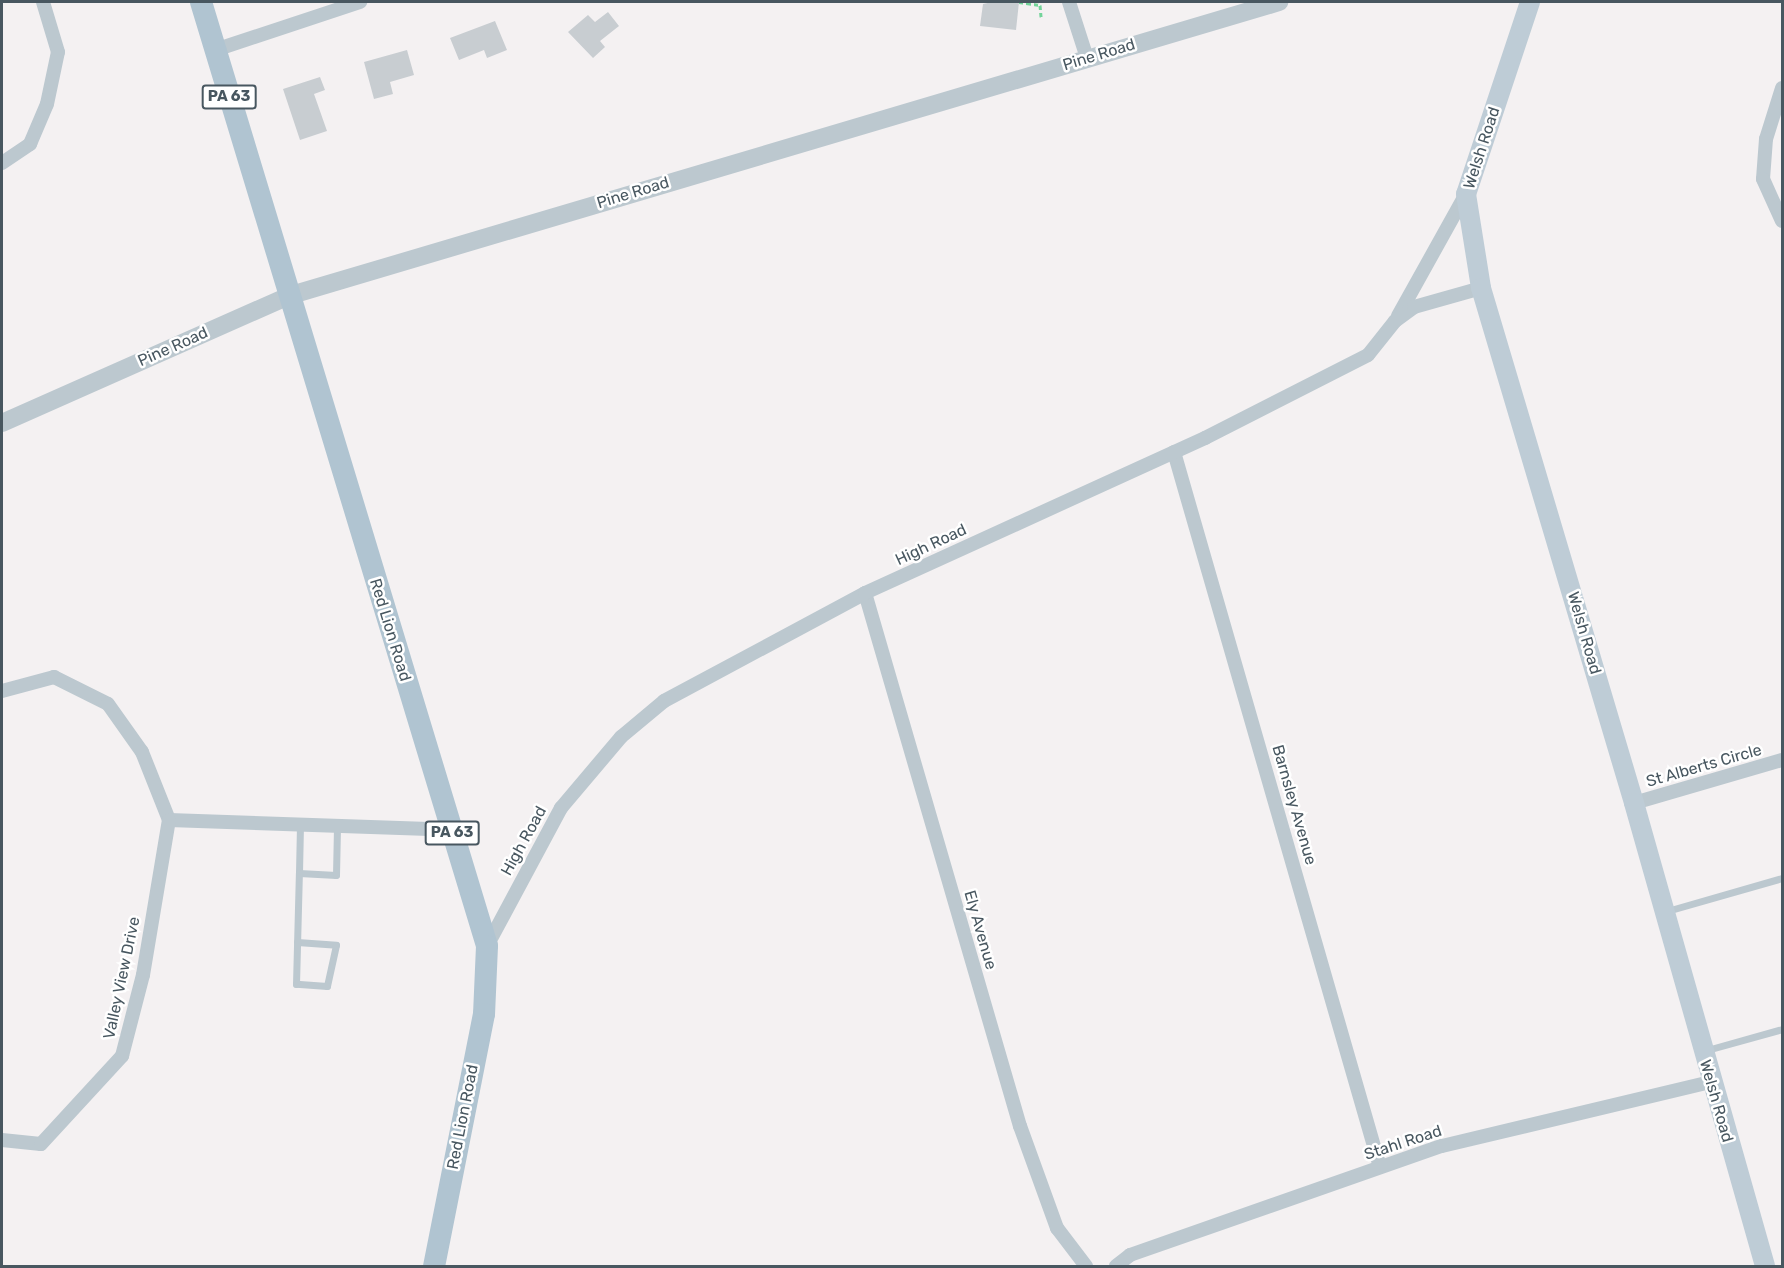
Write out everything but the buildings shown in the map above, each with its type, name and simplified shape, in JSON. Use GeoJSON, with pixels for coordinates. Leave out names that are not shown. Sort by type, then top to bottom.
{"type":"FeatureCollection","features":[{"type":"Feature","properties":{"kind":"main road","name":"Red Lion Road"},"geometry":{"type":"LineString","coordinates":[[201,2],[288,296],[487,946],[484,1014],[434,1266]]}},
{"type":"Feature","properties":{"kind":"main road","name":"Welsh Road"},"geometry":{"type":"LineString","coordinates":[[1530,2],[1466,194],[1481,288],[1634,803],[1702,1052],[1765,1266]]}},
{"type":"Feature","properties":{"kind":"street"},"geometry":{"type":"LineString","coordinates":[[2,163],[30,144],[47,104],[58,52],[43,2]]}},
{"type":"Feature","properties":{"kind":"street"},"geometry":{"type":"LineString","coordinates":[[215,50],[360,2]]}},
{"type":"Feature","properties":{"kind":"street"},"geometry":{"type":"LineString","coordinates":[[1069,2],[1087,58]]}},
{"type":"Feature","properties":{"kind":"street","name":"Pine Road"},"geometry":{"type":"LineString","coordinates":[[2,423],[288,296],[1279,2]]}},
{"type":"Feature","properties":{"kind":"street"},"geometry":{"type":"LineString","coordinates":[[1780,219],[1763,179],[1766,139],[1782,88]]}},
{"type":"Feature","properties":{"kind":"street"},"geometry":{"type":"LineString","coordinates":[[1395,321],[1466,194]]}},
{"type":"Feature","properties":{"kind":"street","name":"High Road"},"geometry":{"type":"LineString","coordinates":[[487,946],[561,808],[621,737],[664,701],[864,593],[1173,452],[1368,355],[1395,321],[1414,307],[1439,297],[1481,288]]}},
{"type":"Feature","properties":{"kind":"street","name":"Barnsley Avenue"},"geometry":{"type":"LineString","coordinates":[[1173,452],[1380,1167]]}},
{"type":"Feature","properties":{"kind":"street","name":"Ely Avenue"},"geometry":{"type":"LineString","coordinates":[[864,593],[1020,1126],[1057,1228],[1086,1266]]}},
{"type":"Feature","properties":{"kind":"street"},"geometry":{"type":"LineString","coordinates":[[2,691],[54,677],[108,704],[142,752],[169,820],[451,830]]}},
{"type":"Feature","properties":{"kind":"street","name":"St Alberts Circle"},"geometry":{"type":"LineString","coordinates":[[1634,803],[1782,760]]}},
{"type":"Feature","properties":{"kind":"street","name":"Valley View Drive"},"geometry":{"type":"LineString","coordinates":[[2,1140],[42,1144],[122,1056],[143,975],[169,820]]}},
{"type":"Feature","properties":{"kind":"street","name":"Stahl Road"},"geometry":{"type":"LineString","coordinates":[[1116,1266],[1130,1255],[1442,1146],[1711,1082]]}},
{"type":"Feature","properties":{"kind":"lane"},"geometry":{"type":"LineString","coordinates":[[297,942],[336,945],[327,986],[296,984],[297,942],[299,873],[300,825]]}},
{"type":"Feature","properties":{"kind":"lane"},"geometry":{"type":"LineString","coordinates":[[299,873],[336,875],[337,826]]}},
{"type":"Feature","properties":{"kind":"lane"},"geometry":{"type":"LineString","coordinates":[[1664,912],[1782,878]]}},
{"type":"Feature","properties":{"kind":"lane"},"geometry":{"type":"LineString","coordinates":[[1702,1052],[1782,1029]]}},
{"type":"Feature","properties":{"kind":"path"},"geometry":{"type":"LineString","coordinates":[[1019,2],[1040,4],[1041,17]]}}]}
